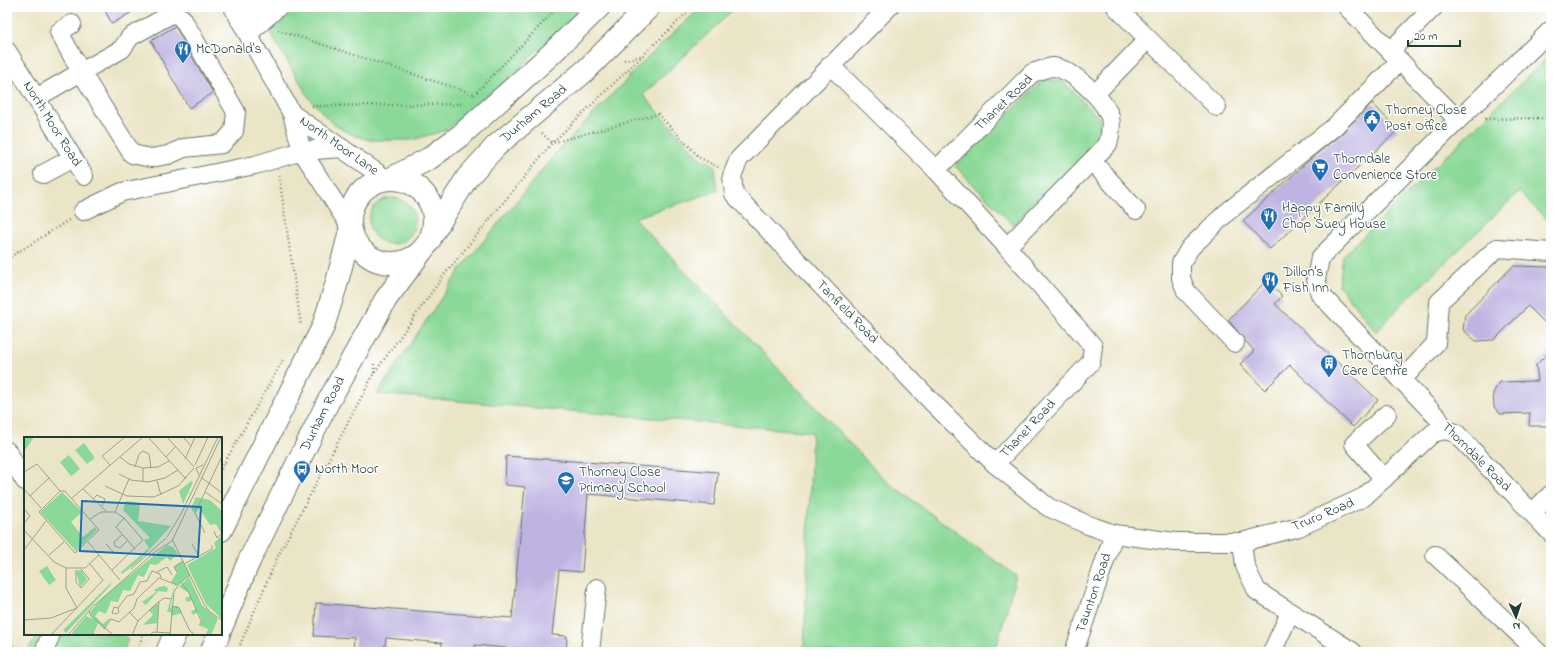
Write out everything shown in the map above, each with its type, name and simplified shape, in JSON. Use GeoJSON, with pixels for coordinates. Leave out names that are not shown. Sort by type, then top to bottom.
{"type":"FeatureCollection","features":[{"type":"Feature","properties":{"kind":"highway"},"geometry":{"type":"LineString","coordinates":[[222,528],[323,327],[338,282],[350,228],[352,206],[358,195],[367,186],[389,178],[430,158],[461,135],[550,55],[599,7]]}},
{"type":"Feature","properties":{"kind":"highway","name":"Durham Road"},"geometry":{"type":"LineString","coordinates":[[222,626],[249,561],[328,402],[386,299],[428,243],[467,178],[496,146],[527,118],[586,70],[649,7]]}},
{"type":"Feature","properties":{"kind":"highway"},"geometry":{"type":"LineString","coordinates":[[389,178],[405,180],[417,186],[426,196],[432,208],[435,220],[433,233]]}},
{"type":"Feature","properties":{"kind":"highway","name":"Durham Road"},"geometry":{"type":"LineString","coordinates":[[350,228],[355,243],[363,253],[374,260],[386,263],[399,263],[411,259],[421,252]]}},
{"type":"Feature","properties":{"kind":"highway"},"geometry":{"type":"LineString","coordinates":[[167,652],[174,635]]}},
{"type":"Feature","properties":{"kind":"highway"},"geometry":{"type":"LineString","coordinates":[[211,652],[219,635]]}},
{"type":"Feature","properties":{"kind":"street"},"geometry":{"type":"LineString","coordinates":[[240,21],[253,7]]}},
{"type":"Feature","properties":{"kind":"street"},"geometry":{"type":"LineString","coordinates":[[240,21],[278,7]]}},
{"type":"Feature","properties":{"kind":"street"},"geometry":{"type":"LineString","coordinates":[[732,176],[738,160],[830,65],[889,7]]}},
{"type":"Feature","properties":{"kind":"street"},"geometry":{"type":"LineString","coordinates":[[1116,7],[1217,107]]}},
{"type":"Feature","properties":{"kind":"street"},"geometry":{"type":"LineString","coordinates":[[1347,7],[1458,120]]}},
{"type":"Feature","properties":{"kind":"street"},"geometry":{"type":"LineString","coordinates":[[1235,343],[1186,291],[1181,278],[1181,263],[1190,248],[1226,213],[1334,127],[1395,56],[1434,7]]}},
{"type":"Feature","properties":{"kind":"street"},"geometry":{"type":"LineString","coordinates":[[36,98],[81,72],[122,49],[124,46],[137,48],[154,36],[159,21],[173,13],[182,18],[236,112],[234,131],[222,144],[184,148],[168,155],[151,158],[132,154],[81,72],[58,32],[72,24]]}},
{"type":"Feature","properties":{"kind":"street","name":"North Moor Lane"},"geometry":{"type":"LineString","coordinates":[[240,21],[290,110],[302,151],[350,228]]}},
{"type":"Feature","properties":{"kind":"street","name":"Thorndale Road"},"geometry":{"type":"LineString","coordinates":[[1551,30],[1458,120],[1320,258],[1316,279],[1320,294],[1401,381],[1438,418],[1445,430],[1456,433],[1551,533]]}},
{"type":"Feature","properties":{"kind":"street"},"geometry":{"type":"LineString","coordinates":[[1095,94],[1148,39]]}},
{"type":"Feature","properties":{"kind":"street","name":"North Moor Road"},"geometry":{"type":"LineString","coordinates":[[7,51],[84,176]]}},
{"type":"Feature","properties":{"kind":"street","name":"Thanet Road"},"geometry":{"type":"LineString","coordinates":[[830,65],[936,170],[1007,247],[1093,346],[1091,362],[995,464]]}},
{"type":"Feature","properties":{"kind":"street","name":"Thanet Road"},"geometry":{"type":"LineString","coordinates":[[936,170],[1032,73],[1053,67],[1069,73],[1095,94],[1110,116],[1111,133],[1108,144],[1007,247]]}},
{"type":"Feature","properties":{"kind":"street","name":"North Moor Lane"},"geometry":{"type":"LineString","coordinates":[[290,110],[342,148],[389,178]]}},
{"type":"Feature","properties":{"kind":"street"},"geometry":{"type":"LineString","coordinates":[[82,211],[122,192],[255,164],[302,151],[342,148]]}},
{"type":"Feature","properties":{"kind":"street"},"geometry":{"type":"LineString","coordinates":[[43,174],[73,158]]}},
{"type":"Feature","properties":{"kind":"street"},"geometry":{"type":"LineString","coordinates":[[1092,161],[1136,210]]}},
{"type":"Feature","properties":{"kind":"street","name":"Tanfield Road"},"geometry":{"type":"LineString","coordinates":[[732,176],[734,194],[931,401],[995,464],[1048,507],[1088,525],[1114,534],[1175,542]]}},
{"type":"Feature","properties":{"kind":"street"},"geometry":{"type":"LineString","coordinates":[[1401,381],[1436,344],[1439,302],[1497,248],[1551,252]]}},
{"type":"Feature","properties":{"kind":"street"},"geometry":{"type":"LineString","coordinates":[[1384,479],[1354,444],[1387,414]]}},
{"type":"Feature","properties":{"kind":"street","name":"Truro Road"},"geometry":{"type":"LineString","coordinates":[[1175,542],[1242,542],[1299,527],[1364,497],[1433,433],[1445,430]]}},
{"type":"Feature","properties":{"kind":"street"},"geometry":{"type":"LineString","coordinates":[[7,451],[24,479]]}},
{"type":"Feature","properties":{"kind":"street"},"geometry":{"type":"LineString","coordinates":[[1532,513],[1551,494]]}},
{"type":"Feature","properties":{"kind":"street","name":"Taunton Road"},"geometry":{"type":"LineString","coordinates":[[1074,652],[1114,534]]}},
{"type":"Feature","properties":{"kind":"street"},"geometry":{"type":"LineString","coordinates":[[1242,542],[1245,566],[1257,591],[1352,652]]}},
{"type":"Feature","properties":{"kind":"street"},"geometry":{"type":"LineString","coordinates":[[1435,555],[1538,652]]}},
{"type":"Feature","properties":{"kind":"street"},"geometry":{"type":"LineString","coordinates":[[590,652],[597,588]]}},
{"type":"Feature","properties":{"kind":"street"},"geometry":{"type":"LineString","coordinates":[[1272,652],[1290,613]]}},
{"type":"Feature","properties":{"kind":"street"},"geometry":{"type":"LineString","coordinates":[[44,652],[52,635]]}},
{"type":"Feature","properties":{"kind":"path"},"geometry":{"type":"LineString","coordinates":[[290,110],[466,104],[558,7]]}},
{"type":"Feature","properties":{"kind":"path"},"geometry":{"type":"LineString","coordinates":[[237,652],[276,558],[373,375],[444,275],[552,143],[693,7]]}},
{"type":"Feature","properties":{"kind":"path"},"geometry":{"type":"LineString","coordinates":[[272,28],[474,94]]}},
{"type":"Feature","properties":{"kind":"path"},"geometry":{"type":"LineString","coordinates":[[488,80],[505,96]]}},
{"type":"Feature","properties":{"kind":"path"},"geometry":{"type":"LineString","coordinates":[[552,143],[658,114],[700,158],[732,176]]}},
{"type":"Feature","properties":{"kind":"path"},"geometry":{"type":"LineString","coordinates":[[527,118],[552,143]]}},
{"type":"Feature","properties":{"kind":"path"},"geometry":{"type":"LineString","coordinates":[[1458,120],[1551,118]]}},
{"type":"Feature","properties":{"kind":"path"},"geometry":{"type":"LineString","coordinates":[[277,158],[301,328]]}},
{"type":"Feature","properties":{"kind":"path"},"geometry":{"type":"LineString","coordinates":[[7,260],[82,211]]}},
{"type":"Feature","properties":{"kind":"path"},"geometry":{"type":"LineString","coordinates":[[222,467],[255,406],[283,359]]}},
{"type":"Feature","properties":{"kind":"path"},"geometry":{"type":"LineString","coordinates":[[137,652],[144,635]]}},
{"type":"Feature","properties":{"kind":"green space"},"geometry":{"type":"Polygon","coordinates":[[[284,7],[583,7],[477,109],[443,131],[412,140],[369,140],[348,133],[331,122],[310,99],[265,24],[284,7]]]}},
{"type":"Feature","properties":{"kind":"green space"},"geometry":{"type":"Polygon","coordinates":[[[701,7],[736,7],[643,95],[700,158],[715,165],[717,191],[634,218],[886,481],[1016,576],[995,652],[804,652],[812,432],[377,394],[460,270],[556,153],[646,59],[701,7]]]}},
{"type":"Feature","properties":{"kind":"green space"},"geometry":{"type":"Polygon","coordinates":[[[1551,54],[1551,224],[1519,192],[1403,303],[1376,332],[1339,285],[1343,256],[1551,54]]]}},
{"type":"Feature","properties":{"kind":"green space"},"geometry":{"type":"Polygon","coordinates":[[[1044,79],[1064,82],[1099,118],[1100,130],[1098,141],[1013,225],[955,166],[1044,79]]]}},
{"type":"Feature","properties":{"kind":"green space"},"geometry":{"type":"Polygon","coordinates":[[[392,198],[405,202],[411,208],[415,221],[411,234],[405,240],[392,244],[379,240],[373,234],[369,221],[373,208],[379,202],[392,198]]]}},
{"type":"Feature","properties":{"kind":"green space"},"geometry":{"type":"Polygon","coordinates":[[[39,635],[124,635],[128,639],[123,652],[26,652],[39,635]]]}},
{"type":"Feature","properties":{"kind":"green space"},"geometry":{"type":"Polygon","coordinates":[[[7,638],[16,652],[7,652],[7,638]]]}},
{"type":"Feature","properties":{"kind":"building"},"geometry":{"type":"Polygon","coordinates":[[[103,7],[140,7],[112,24],[103,7]]]}},
{"type":"Feature","properties":{"kind":"building"},"geometry":{"type":"Polygon","coordinates":[[[175,26],[213,93],[189,108],[151,41],[175,26]]]}},
{"type":"Feature","properties":{"kind":"building"},"geometry":{"type":"Polygon","coordinates":[[[1372,103],[1398,130],[1270,249],[1243,221],[1307,162],[1341,134],[1372,103]]]}},
{"type":"Feature","properties":{"kind":"building"},"geometry":{"type":"Polygon","coordinates":[[[1513,266],[1551,267],[1551,329],[1528,306],[1494,340],[1476,341],[1463,330],[1465,315],[1513,266]]]}},
{"type":"Feature","properties":{"kind":"building","name":"Thornbury Care Centre"},"geometry":{"type":"Polygon","coordinates":[[[1266,281],[1282,296],[1275,304],[1378,400],[1353,427],[1290,365],[1265,390],[1240,364],[1254,351],[1228,320],[1266,281]]]}},
{"type":"Feature","properties":{"kind":"building"},"geometry":{"type":"Polygon","coordinates":[[[1551,350],[1551,426],[1529,426],[1530,413],[1500,414],[1494,407],[1493,393],[1499,382],[1538,381],[1536,365],[1551,350]]]}},
{"type":"Feature","properties":{"kind":"building"},"geometry":{"type":"Polygon","coordinates":[[[506,456],[718,472],[714,505],[588,494],[582,572],[559,570],[552,635],[567,636],[566,652],[505,652],[506,648],[475,645],[475,652],[441,652],[442,643],[386,638],[384,652],[354,652],[355,638],[314,636],[316,603],[512,618],[525,487],[505,485],[506,456]]]}},
{"type":"Feature","properties":{"kind":"place","name":"McDonald's"},"geometry":{"type":"Point","coordinates":[183,64]}},
{"type":"Feature","properties":{"kind":"place","name":"Thorney Close Post Office"},"geometry":{"type":"Point","coordinates":[1372,133]}},
{"type":"Feature","properties":{"kind":"place","name":"Thorndale Convenience Store"},"geometry":{"type":"Point","coordinates":[1320,182]}},
{"type":"Feature","properties":{"kind":"place","name":"Happy Family Chop Suey House"},"geometry":{"type":"Point","coordinates":[1269,231]}},
{"type":"Feature","properties":{"kind":"place","name":"Dillon's Fish Inn"},"geometry":{"type":"Point","coordinates":[1270,295]}},
{"type":"Feature","properties":{"kind":"place","name":"Thornbury Care Centre"},"geometry":{"type":"Point","coordinates":[1329,378]}},
{"type":"Feature","properties":{"kind":"place","name":"North Moor"},"geometry":{"type":"Point","coordinates":[302,484]}},
{"type":"Feature","properties":{"kind":"place","name":"Thorney Close Primary School"},"geometry":{"type":"Point","coordinates":[566,495]}}]}
